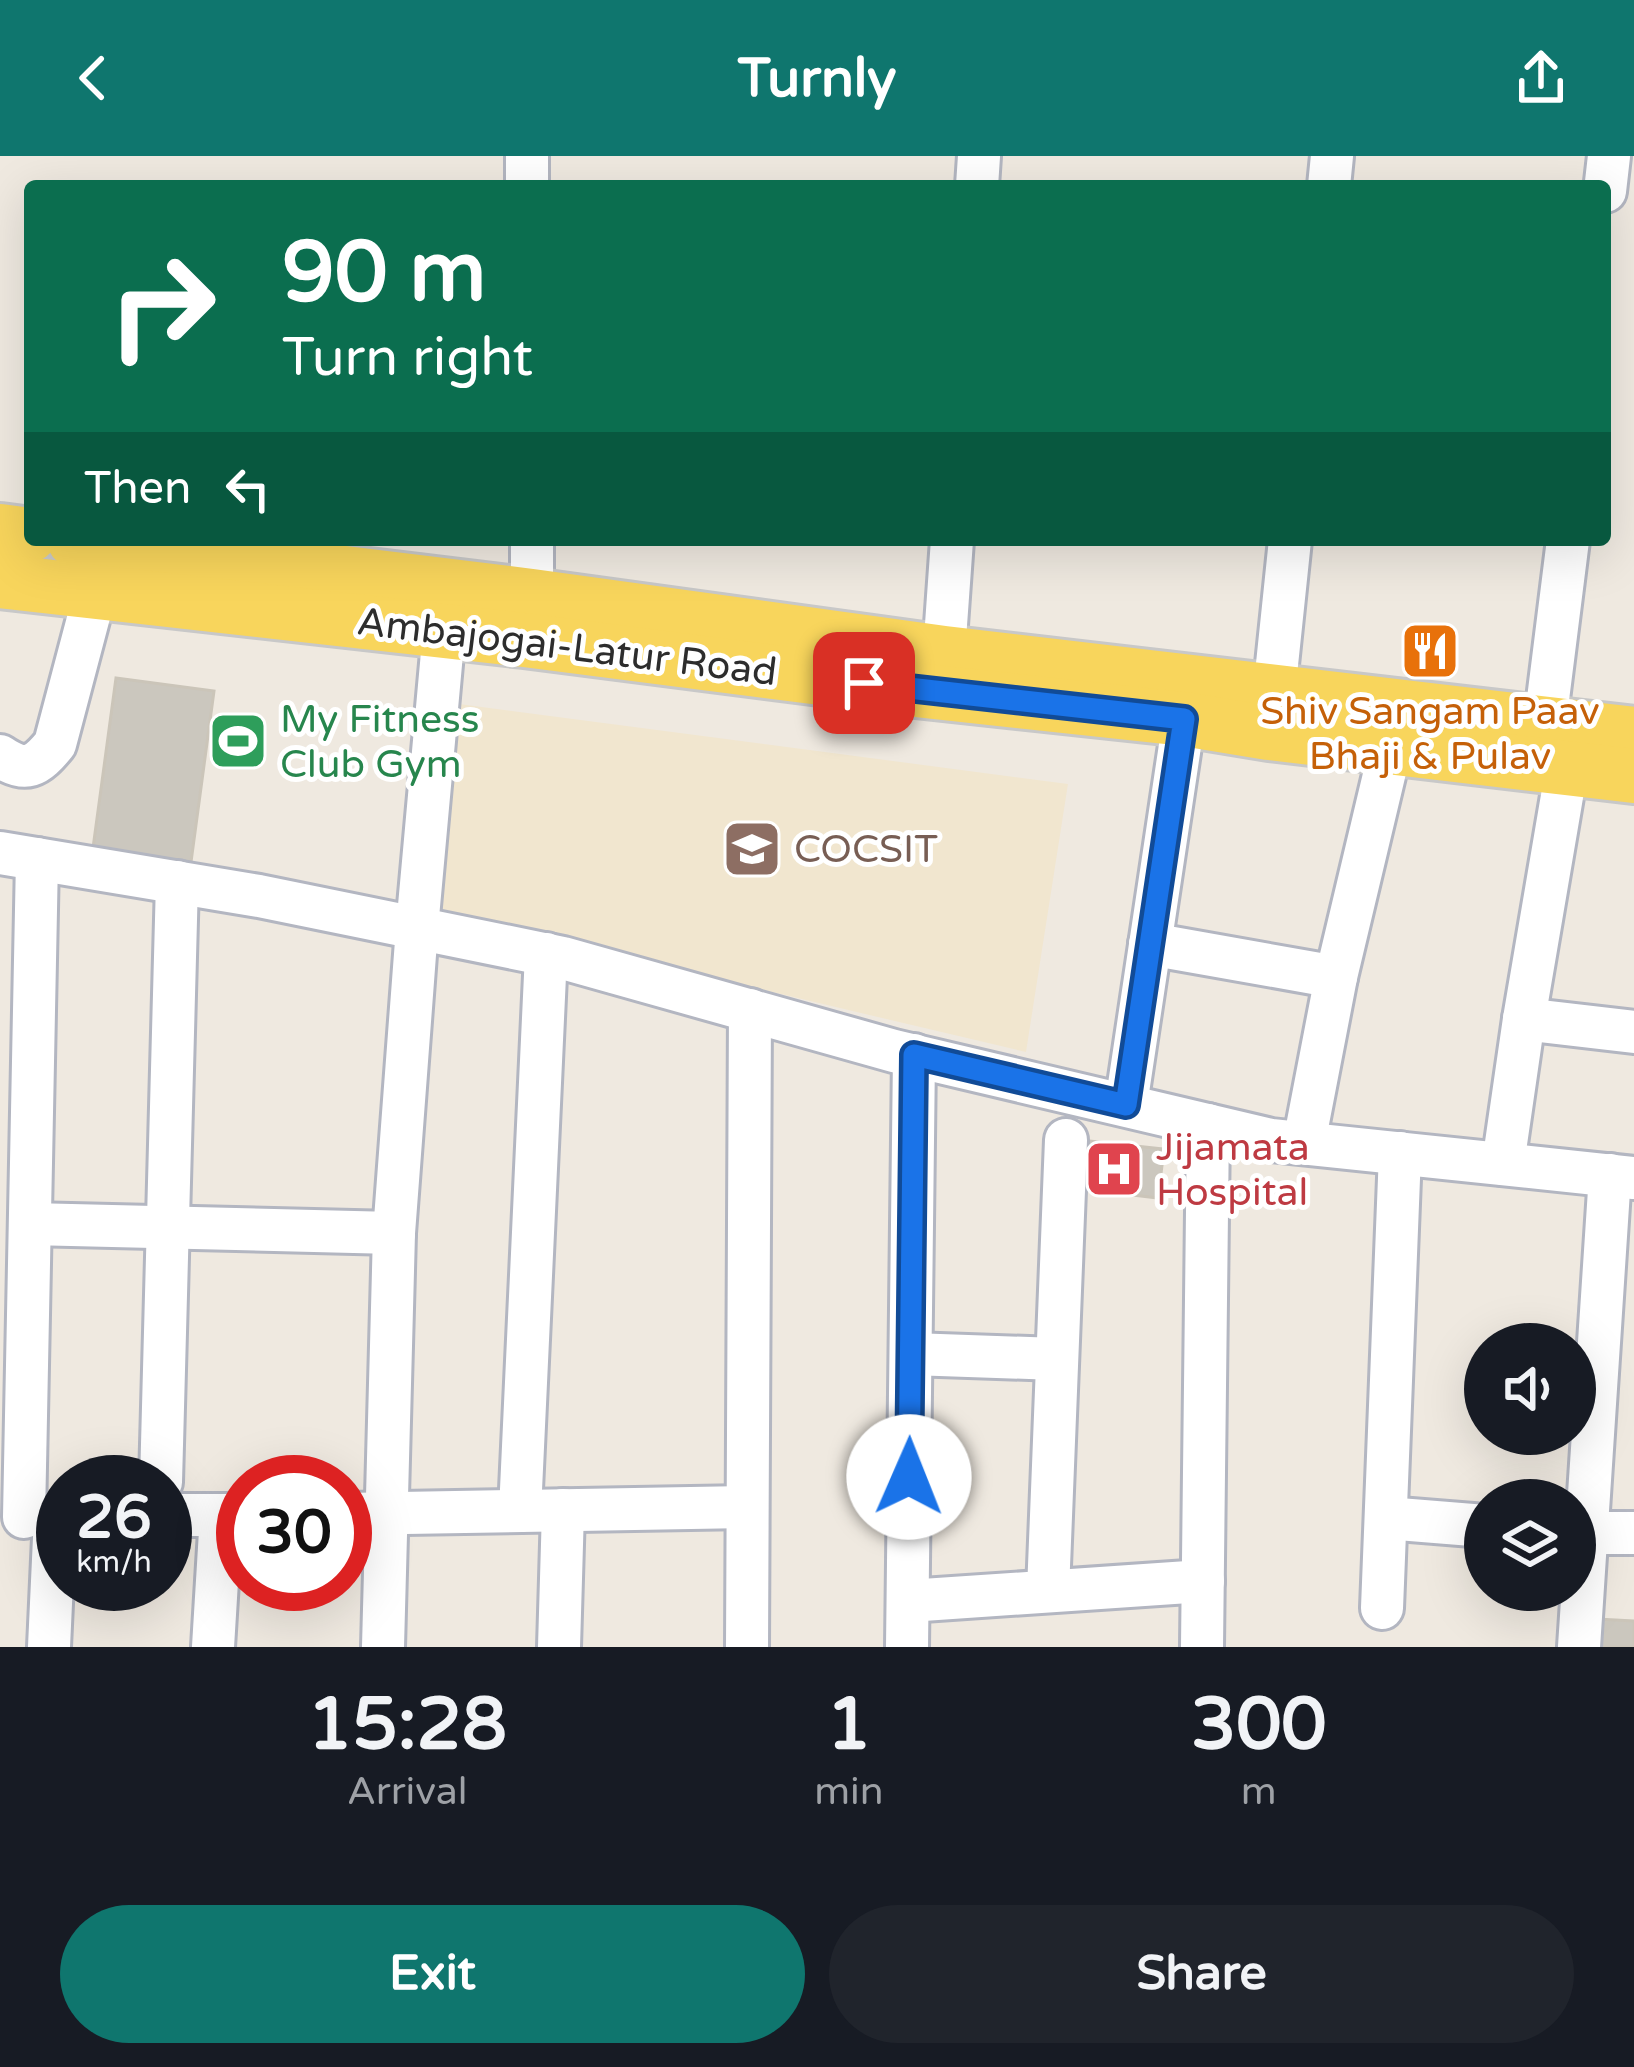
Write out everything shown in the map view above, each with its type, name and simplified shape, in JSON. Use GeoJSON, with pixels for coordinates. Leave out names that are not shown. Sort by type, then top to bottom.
{"type":"FeatureCollection","features":[{"type":"Feature","properties":{"kind":"main road","name":"Ambajogai-Latur Road"},"geometry":{"type":"LineString","coordinates":[[109,546],[907,689],[1391,746],[1556,745],[1634,734]]}},
{"type":"Feature","properties":{"kind":"main road","name":"Ambajogai-Latur Road"},"geometry":{"type":"LineString","coordinates":[[0,581],[444,631],[528,618],[944,653],[1274,693],[1556,745],[1634,776]]}},
{"type":"Feature","properties":{"kind":"street"},"geometry":{"type":"LineString","coordinates":[[528,618],[532,546]]}},
{"type":"Feature","properties":{"kind":"street"},"geometry":{"type":"LineString","coordinates":[[944,653],[952,546]]}},
{"type":"Feature","properties":{"kind":"street"},"geometry":{"type":"LineString","coordinates":[[1274,693],[1289,546]]}},
{"type":"Feature","properties":{"kind":"street"},"geometry":{"type":"LineString","coordinates":[[1503,1164],[1556,745],[1568,546]]}},
{"type":"Feature","properties":{"kind":"street"},"geometry":{"type":"LineString","coordinates":[[0,756],[26,767],[40,762],[55,744],[95,593]]}},
{"type":"Feature","properties":{"kind":"street"},"geometry":{"type":"LineString","coordinates":[[372,1455],[444,631]]}},
{"type":"Feature","properties":{"kind":"street"},"geometry":{"type":"LineString","coordinates":[[1126,1105],[1184,719]]}},
{"type":"Feature","properties":{"kind":"street"},"geometry":{"type":"LineString","coordinates":[[1304,1143],[1336,977],[1391,746]]}},
{"type":"Feature","properties":{"kind":"street"},"geometry":{"type":"LineString","coordinates":[[49,1647],[35,1516],[19,856],[545,954],[914,1055],[1271,1139],[1622,1176],[1586,1479]]}},
{"type":"Feature","properties":{"kind":"street"},"geometry":{"type":"LineString","coordinates":[[162,1455],[177,882]]}},
{"type":"Feature","properties":{"kind":"street"},"geometry":{"type":"LineString","coordinates":[[1150,944],[1336,977]]}},
{"type":"Feature","properties":{"kind":"street"},"geometry":{"type":"LineString","coordinates":[[520,1511],[545,954]]}},
{"type":"Feature","properties":{"kind":"street"},"geometry":{"type":"LineString","coordinates":[[747,1647],[750,1010]]}},
{"type":"Feature","properties":{"kind":"street"},"geometry":{"type":"LineString","coordinates":[[1524,1019],[1634,1032]]}},
{"type":"Feature","properties":{"kind":"street"},"geometry":{"type":"LineString","coordinates":[[908,1647],[914,1055]]}},
{"type":"Feature","properties":{"kind":"street"},"geometry":{"type":"LineString","coordinates":[[1202,1647],[1208,1125]]}},
{"type":"Feature","properties":{"kind":"street"},"geometry":{"type":"LineString","coordinates":[[1048,1591],[1066,1140]]}},
{"type":"Feature","properties":{"kind":"street"},"geometry":{"type":"LineString","coordinates":[[1382,1608],[1400,1153]]}},
{"type":"Feature","properties":{"kind":"street"},"geometry":{"type":"LineString","coordinates":[[30,1224],[394,1233]]}},
{"type":"Feature","properties":{"kind":"street"},"geometry":{"type":"LineString","coordinates":[[911,1354],[1057,1359]]}},
{"type":"Feature","properties":{"kind":"street"},"geometry":{"type":"LineString","coordinates":[[372,1514],[747,1507]]}},
{"type":"Feature","properties":{"kind":"street"},"geometry":{"type":"LineString","coordinates":[[559,1647],[563,1510]]}},
{"type":"Feature","properties":{"kind":"street"},"geometry":{"type":"LineString","coordinates":[[1386,1518],[1464,1524]]}},
{"type":"Feature","properties":{"kind":"street"},"geometry":{"type":"LineString","coordinates":[[1596,1533],[1634,1533]]}},
{"type":"Feature","properties":{"kind":"street"},"geometry":{"type":"LineString","coordinates":[[372,1561],[383,1647]]}},
{"type":"Feature","properties":{"kind":"street"},"geometry":{"type":"LineString","coordinates":[[908,1600],[1203,1581]]}},
{"type":"Feature","properties":{"kind":"street"},"geometry":{"type":"LineString","coordinates":[[213,1647],[218,1611]]}},
{"type":"Feature","properties":{"kind":"street"},"geometry":{"type":"LineString","coordinates":[[1579,1611],[1579,1647]]}},
{"type":"Feature","properties":{"kind":"shaded area","name":"COCSIT"},"geometry":{"type":"Polygon","coordinates":[[[459,704],[1068,784],[1026,1052],[442,914],[459,704]]]}},
{"type":"Feature","properties":{"kind":"building"},"geometry":{"type":"Polygon","coordinates":[[[116,678],[214,691],[191,862],[93,848],[116,678]]]}},
{"type":"Feature","properties":{"kind":"building"},"geometry":{"type":"Polygon","coordinates":[[[1080,1140],[1164,1149],[1158,1198],[1074,1188],[1080,1140]]]}},
{"type":"Feature","properties":{"kind":"building"},"geometry":{"type":"Polygon","coordinates":[[[1597,1619],[1634,1621],[1634,1647],[1596,1647],[1597,1619]]]}},
{"type":"Feature","properties":{"kind":"place","name":"Shiv Sangam Paav Bhaji & Pulav"},"geometry":{"type":"Point","coordinates":[1430,651]}},
{"type":"Feature","properties":{"kind":"place","name":"My Fitness Club Gym"},"geometry":{"type":"Point","coordinates":[238,741]}},
{"type":"Feature","properties":{"kind":"place","name":"COCSIT"},"geometry":{"type":"Point","coordinates":[752,849]}},
{"type":"Feature","properties":{"kind":"place","name":"Jijamata Hospital"},"geometry":{"type":"Point","coordinates":[1114,1169]}},
{"type":"Feature","properties":{"kind":"route"},"geometry":{"type":"LineString","coordinates":[[864,683],[1184,719],[1126,1105],[914,1055],[909,1477]]}}]}
